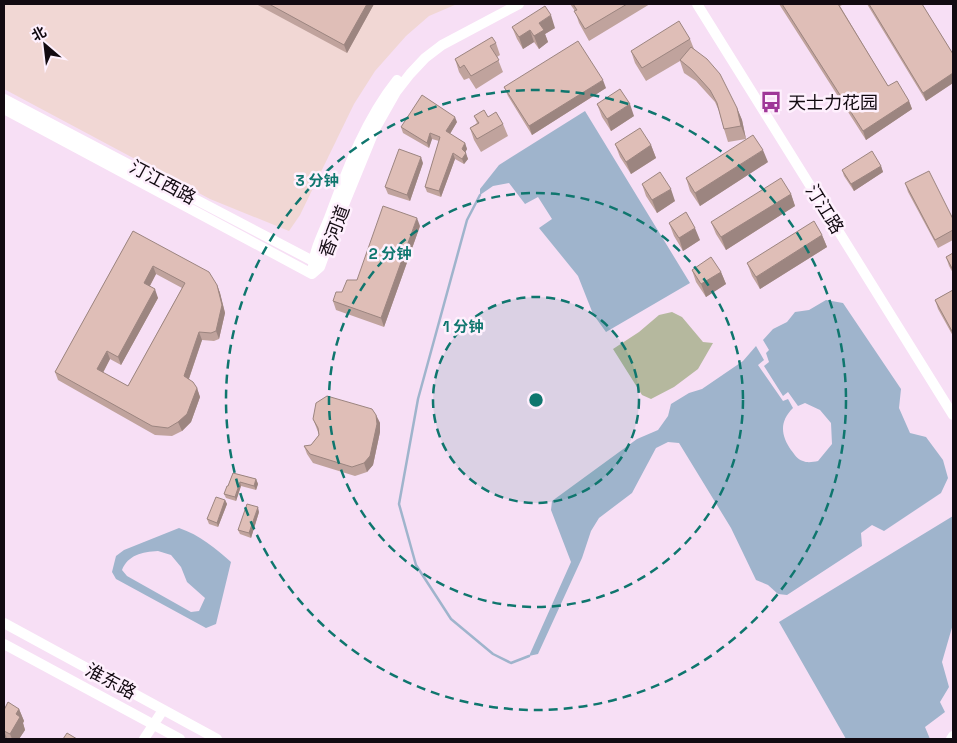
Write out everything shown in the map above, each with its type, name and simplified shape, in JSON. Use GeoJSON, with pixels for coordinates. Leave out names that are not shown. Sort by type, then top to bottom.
{"type":"FeatureCollection","features":[{"type":"Feature","properties":{"kind":"street","name":"香河道"},"geometry":{"type":"LineString","coordinates":[[315,268],[359,145],[377,108],[396,81],[420,54],[437,41],[453,30],[505,4]]}},
{"type":"Feature","properties":{"kind":"street","name":"香河道"},"geometry":{"type":"LineString","coordinates":[[315,268],[332,234],[368,144],[396,92],[425,58],[442,45],[519,4]]}},
{"type":"Feature","properties":{"kind":"street","name":"汀江路"},"geometry":{"type":"LineString","coordinates":[[697,4],[953,415]]}},
{"type":"Feature","properties":{"kind":"street","name":"汀江路"},"geometry":{"type":"LineString","coordinates":[[703,4],[953,402]]}},
{"type":"Feature","properties":{"kind":"street","name":"汀江西路"},"geometry":{"type":"LineString","coordinates":[[4,99],[315,268]]}},
{"type":"Feature","properties":{"kind":"street","name":"汀江西路"},"geometry":{"type":"LineString","coordinates":[[4,109],[315,268]]}},
{"type":"Feature","properties":{"kind":"street","name":"淮东路"},"geometry":{"type":"LineString","coordinates":[[4,623],[217,739]]}},
{"type":"Feature","properties":{"kind":"street","name":"淮东路"},"geometry":{"type":"LineString","coordinates":[[4,644],[180,739]]}},
{"type":"Feature","properties":{"kind":"street"},"geometry":{"type":"LineString","coordinates":[[144,739],[163,710]]}},
{"type":"Feature","properties":{"kind":"shaded area"},"geometry":{"type":"Polygon","coordinates":[[[4,4],[457,4],[429,16],[406,36],[375,71],[354,104],[300,215],[289,231],[210,199],[4,89],[4,4]]]}},
{"type":"Feature","properties":{"kind":"green space"},"geometry":{"type":"Polygon","coordinates":[[[672,312],[682,317],[703,342],[713,343],[698,369],[674,387],[651,399],[642,395],[613,349],[639,332],[659,315],[672,312]]]}},
{"type":"Feature","properties":{"kind":"water"},"geometry":{"type":"Polygon","coordinates":[[[585,111],[690,283],[606,332],[593,314],[578,276],[539,228],[552,219],[538,197],[525,204],[509,183],[493,186],[480,195],[480,189],[499,165],[585,111]]]}},
{"type":"Feature","properties":{"kind":"water"},"geometry":{"type":"Polygon","coordinates":[[[826,300],[843,303],[901,389],[899,408],[910,433],[926,437],[943,460],[948,478],[941,493],[884,531],[872,525],[861,533],[862,546],[787,595],[778,594],[768,585],[756,580],[731,528],[679,443],[668,442],[656,448],[632,493],[599,518],[591,531],[582,558],[538,654],[529,656],[571,562],[551,510],[552,501],[637,439],[658,430],[668,416],[671,404],[689,393],[702,389],[743,361],[756,346],[764,360],[758,365],[783,401],[788,399],[793,408],[785,418],[783,429],[785,439],[795,455],[801,460],[805,462],[818,461],[832,444],[831,423],[820,410],[805,403],[798,406],[788,392],[783,396],[764,366],[769,362],[766,353],[769,350],[763,340],[773,329],[787,322],[795,312],[809,310],[826,300]]]}},
{"type":"Feature","properties":{"kind":"water"},"geometry":{"type":"Polygon","coordinates":[[[953,516],[953,624],[942,662],[949,687],[940,702],[945,712],[925,727],[930,739],[846,739],[779,622],[953,516]]]}},
{"type":"Feature","properties":{"kind":"water"},"geometry":{"type":"Polygon","coordinates":[[[179,528],[200,538],[219,552],[231,562],[216,624],[206,628],[116,579],[112,572],[116,556],[124,550],[179,528]],[[158,551],[141,553],[128,561],[122,570],[127,576],[191,612],[199,611],[205,598],[187,582],[181,567],[171,555],[158,551]]]}},
{"type":"Feature","properties":{"kind":"building"},"geometry":{"type":"Polygon","coordinates":[[[269,4],[367,4],[344,45],[269,4]]]}},
{"type":"Feature","properties":{"kind":"building"},"geometry":{"type":"Polygon","coordinates":[[[573,4],[627,4],[585,29],[574,11],[577,10],[573,4]]]}},
{"type":"Feature","properties":{"kind":"building"},"geometry":{"type":"Polygon","coordinates":[[[782,4],[838,4],[888,86],[897,81],[909,101],[863,131],[782,4]]]}},
{"type":"Feature","properties":{"kind":"building"},"geometry":{"type":"Polygon","coordinates":[[[869,4],[922,4],[953,54],[953,73],[923,93],[869,4]]]}},
{"type":"Feature","properties":{"kind":"building"},"geometry":{"type":"Polygon","coordinates":[[[545,6],[551,15],[539,23],[544,30],[534,36],[530,30],[519,37],[512,27],[545,6]]]}},
{"type":"Feature","properties":{"kind":"building"},"geometry":{"type":"Polygon","coordinates":[[[679,21],[690,39],[642,68],[631,51],[679,21]]]}},
{"type":"Feature","properties":{"kind":"building"},"geometry":{"type":"Polygon","coordinates":[[[492,37],[496,43],[490,46],[499,60],[471,76],[464,65],[460,68],[455,59],[492,37]]]}},
{"type":"Feature","properties":{"kind":"building"},"geometry":{"type":"Polygon","coordinates":[[[578,41],[603,80],[529,126],[504,87],[578,41]]]}},
{"type":"Feature","properties":{"kind":"building"},"geometry":{"type":"Polygon","coordinates":[[[691,47],[707,59],[720,74],[737,108],[741,126],[724,129],[717,103],[710,90],[680,60],[691,47]]]}},
{"type":"Feature","properties":{"kind":"building"},"geometry":{"type":"Polygon","coordinates":[[[620,89],[630,104],[607,119],[597,104],[620,89]]]}},
{"type":"Feature","properties":{"kind":"building"},"geometry":{"type":"Polygon","coordinates":[[[422,95],[455,117],[446,131],[465,143],[462,149],[466,153],[462,159],[453,153],[439,191],[425,187],[440,137],[430,133],[427,143],[401,127],[422,95]]]}},
{"type":"Feature","properties":{"kind":"building"},"geometry":{"type":"Polygon","coordinates":[[[484,110],[488,117],[496,112],[503,124],[477,139],[470,128],[479,123],[474,116],[484,110]]]}},
{"type":"Feature","properties":{"kind":"building"},"geometry":{"type":"Polygon","coordinates":[[[640,128],[651,145],[626,162],[615,144],[640,128]]]}},
{"type":"Feature","properties":{"kind":"building"},"geometry":{"type":"Polygon","coordinates":[[[753,135],[763,150],[695,193],[686,178],[753,135]]]}},
{"type":"Feature","properties":{"kind":"building"},"geometry":{"type":"Polygon","coordinates":[[[399,149],[421,157],[407,195],[385,187],[399,149]]]}},
{"type":"Feature","properties":{"kind":"building"},"geometry":{"type":"Polygon","coordinates":[[[872,151],[881,166],[851,184],[842,170],[872,151]]]}},
{"type":"Feature","properties":{"kind":"building"},"geometry":{"type":"Polygon","coordinates":[[[929,171],[953,219],[953,230],[935,240],[905,183],[929,171]]]}},
{"type":"Feature","properties":{"kind":"building"},"geometry":{"type":"Polygon","coordinates":[[[660,172],[671,189],[652,200],[642,184],[660,172]]]}},
{"type":"Feature","properties":{"kind":"building"},"geometry":{"type":"Polygon","coordinates":[[[781,178],[791,194],[721,237],[711,222],[781,178]]]}},
{"type":"Feature","properties":{"kind":"building"},"geometry":{"type":"Polygon","coordinates":[[[383,206],[417,218],[381,318],[333,301],[336,292],[342,292],[347,280],[357,280],[383,206]]]}},
{"type":"Feature","properties":{"kind":"building"},"geometry":{"type":"Polygon","coordinates":[[[686,212],[695,228],[679,238],[669,223],[686,212]]]}},
{"type":"Feature","properties":{"kind":"building"},"geometry":{"type":"Polygon","coordinates":[[[814,221],[822,235],[756,277],[747,263],[814,221]]]}},
{"type":"Feature","properties":{"kind":"building"},"geometry":{"type":"Polygon","coordinates":[[[133,231],[209,272],[217,285],[222,305],[216,331],[211,333],[199,332],[184,376],[193,382],[197,388],[187,414],[168,428],[152,426],[55,372],[133,231]],[[153,266],[144,283],[155,289],[118,357],[107,351],[97,369],[128,386],[185,283],[153,266]]]}},
{"type":"Feature","properties":{"kind":"building"},"geometry":{"type":"Polygon","coordinates":[[[953,253],[953,270],[946,257],[953,253]]]}},
{"type":"Feature","properties":{"kind":"building"},"geometry":{"type":"Polygon","coordinates":[[[711,257],[721,272],[701,284],[692,270],[711,257]]]}},
{"type":"Feature","properties":{"kind":"building"},"geometry":{"type":"Polygon","coordinates":[[[953,290],[953,333],[935,300],[953,290]]]}},
{"type":"Feature","properties":{"kind":"building"},"geometry":{"type":"Polygon","coordinates":[[[327,396],[372,409],[376,415],[377,424],[370,456],[364,463],[352,467],[310,454],[304,446],[311,445],[319,435],[318,428],[313,419],[316,403],[327,396]]]}},
{"type":"Feature","properties":{"kind":"building"},"geometry":{"type":"Polygon","coordinates":[[[233,473],[256,479],[254,486],[240,482],[235,497],[224,494],[233,473]]]}},
{"type":"Feature","properties":{"kind":"building"},"geometry":{"type":"Polygon","coordinates":[[[216,497],[225,500],[217,523],[207,519],[216,497]]]}},
{"type":"Feature","properties":{"kind":"building"},"geometry":{"type":"Polygon","coordinates":[[[247,504],[258,507],[249,533],[238,530],[247,504]]]}},
{"type":"Feature","properties":{"kind":"building"},"geometry":{"type":"Polygon","coordinates":[[[8,702],[19,709],[16,714],[20,717],[10,734],[4,731],[4,710],[8,702]]]}},
{"type":"Feature","properties":{"kind":"building"},"geometry":{"type":"Polygon","coordinates":[[[67,733],[77,739],[63,739],[67,733]]]}},
{"type":"Feature","properties":{"kind":"waterway"},"geometry":{"type":"LineString","coordinates":[[480,195],[467,220],[418,399],[399,504],[416,565],[451,619],[493,654],[511,663],[529,656]]}},
{"type":"Feature","properties":{"kind":"place","name":"天士力花园"},"geometry":{"type":"Point","coordinates":[771,102]}}]}
